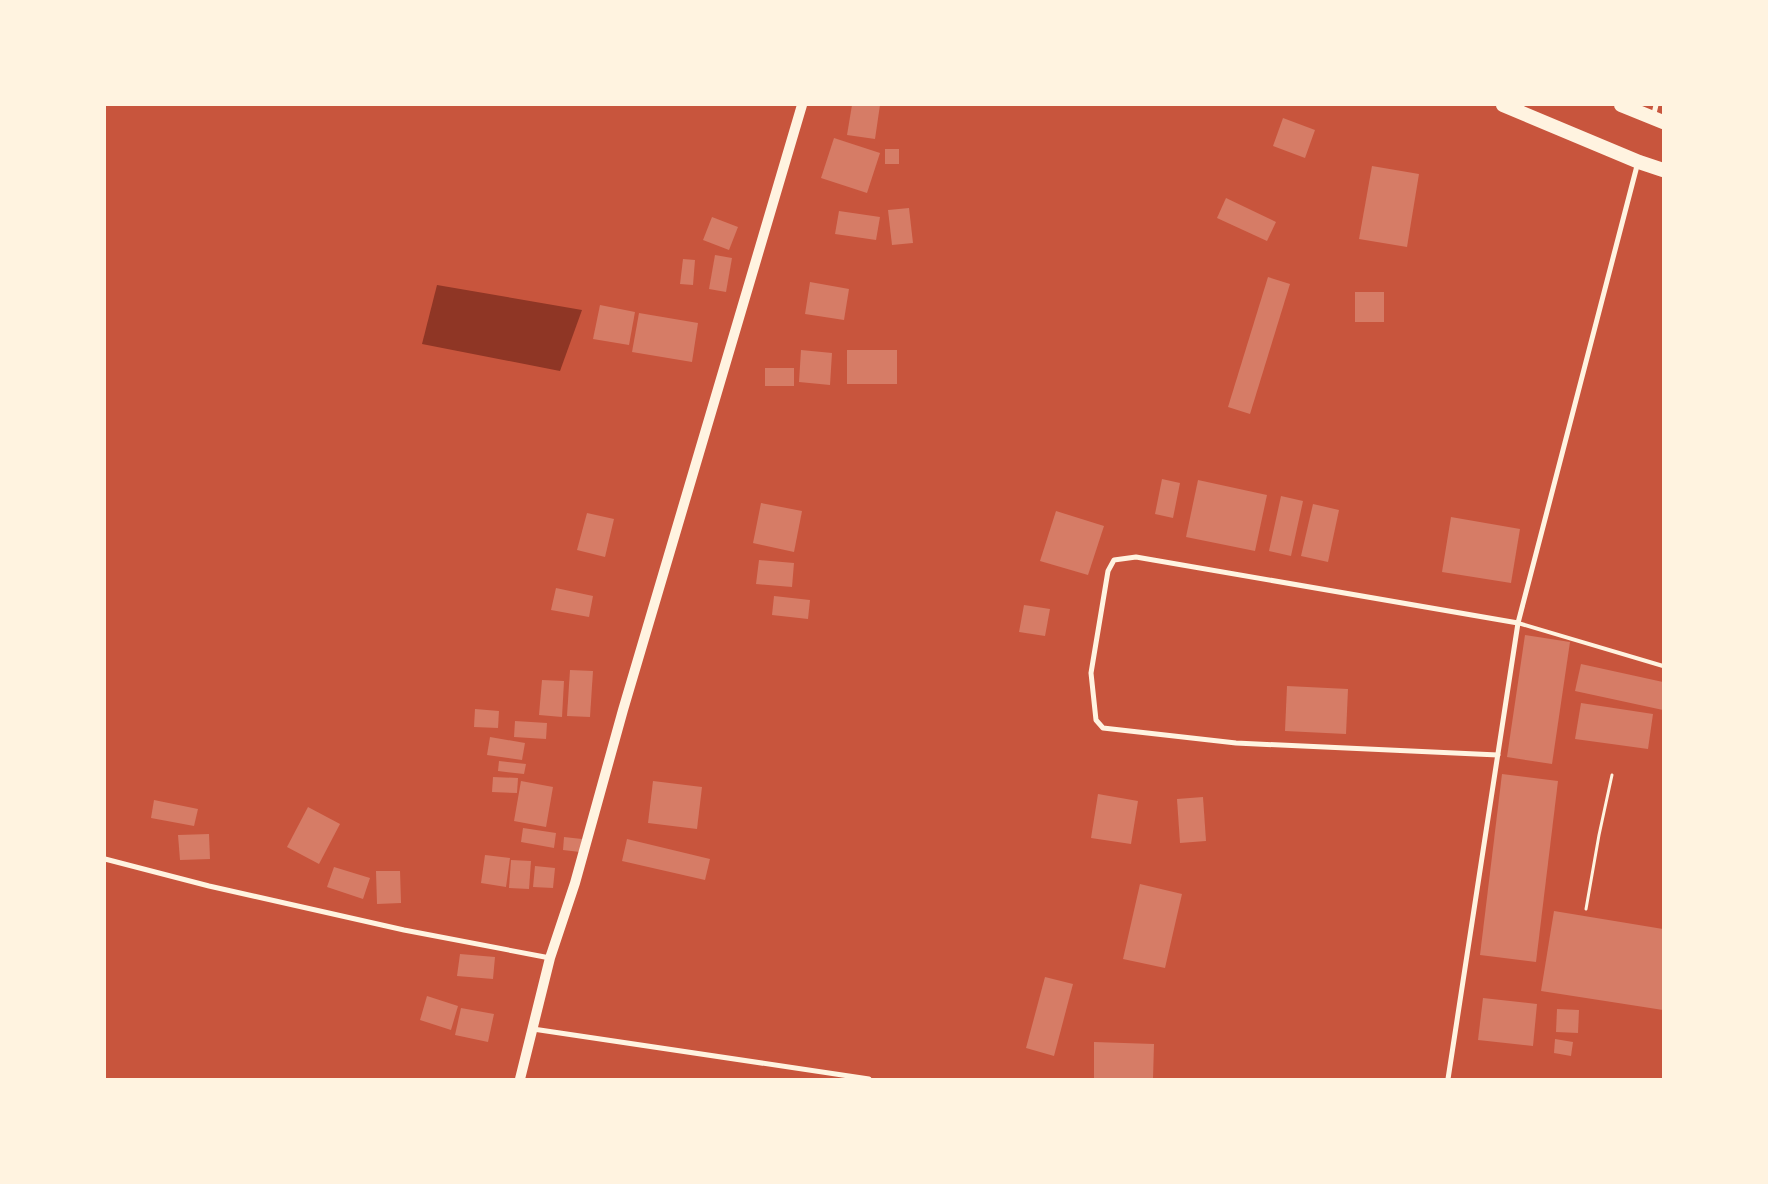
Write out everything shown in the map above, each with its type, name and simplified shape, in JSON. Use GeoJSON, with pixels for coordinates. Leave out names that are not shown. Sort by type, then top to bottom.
{"type":"FeatureCollection","features":[{"type":"Feature","properties":{"kind":"highway"},"geometry":{"type":"LineString","coordinates":[[1503,105],[1638,162],[1663,170]]}},
{"type":"Feature","properties":{"kind":"highway"},"geometry":{"type":"LineString","coordinates":[[1621,105],[1657,115]]}},
{"type":"Feature","properties":{"kind":"main road"},"geometry":{"type":"LineString","coordinates":[[520,1079],[550,958],[575,883],[623,710],[802,105]]}},
{"type":"Feature","properties":{"kind":"street"},"geometry":{"type":"LineString","coordinates":[[1448,1079],[1518,623],[1638,162]]}},
{"type":"Feature","properties":{"kind":"street"},"geometry":{"type":"LineString","coordinates":[[1498,755],[1236,743],[1103,728],[1096,720],[1091,673],[1108,571],[1114,560],[1136,557],[1518,623]]}},
{"type":"Feature","properties":{"kind":"street"},"geometry":{"type":"LineString","coordinates":[[105,859],[209,886],[404,930],[550,958]]}},
{"type":"Feature","properties":{"kind":"street"},"geometry":{"type":"LineString","coordinates":[[533,1029],[869,1079]]}},
{"type":"Feature","properties":{"kind":"lane"},"geometry":{"type":"LineString","coordinates":[[1518,623],[1663,666]]}},
{"type":"Feature","properties":{"kind":"path"},"geometry":{"type":"LineString","coordinates":[[1586,909],[1612,775]]}},
{"type":"Feature","properties":{"kind":"shaded area"},"geometry":{"type":"Polygon","coordinates":[[[437,285],[582,310],[560,371],[422,344],[437,285]]]}},
{"type":"Feature","properties":{"kind":"building"},"geometry":{"type":"Polygon","coordinates":[[[852,105],[880,105],[875,139],[847,135],[852,105]]]}},
{"type":"Feature","properties":{"kind":"building"},"geometry":{"type":"Polygon","coordinates":[[[1283,118],[1315,130],[1305,158],[1273,146],[1283,118]]]}},
{"type":"Feature","properties":{"kind":"building"},"geometry":{"type":"Polygon","coordinates":[[[834,138],[880,153],[867,193],[821,178],[834,138]]]}},
{"type":"Feature","properties":{"kind":"building"},"geometry":{"type":"Polygon","coordinates":[[[885,149],[899,149],[899,164],[885,164],[885,149]]]}},
{"type":"Feature","properties":{"kind":"building"},"geometry":{"type":"Polygon","coordinates":[[[1372,166],[1419,174],[1407,247],[1359,239],[1372,166]]]}},
{"type":"Feature","properties":{"kind":"building"},"geometry":{"type":"Polygon","coordinates":[[[1226,198],[1276,222],[1267,241],[1217,218],[1226,198]]]}},
{"type":"Feature","properties":{"kind":"building"},"geometry":{"type":"Polygon","coordinates":[[[909,208],[913,243],[892,245],[888,210],[909,208]]]}},
{"type":"Feature","properties":{"kind":"building"},"geometry":{"type":"Polygon","coordinates":[[[839,211],[880,217],[876,240],[835,234],[839,211]]]}},
{"type":"Feature","properties":{"kind":"building"},"geometry":{"type":"Polygon","coordinates":[[[712,217],[738,227],[729,250],[703,240],[712,217]]]}},
{"type":"Feature","properties":{"kind":"building"},"geometry":{"type":"Polygon","coordinates":[[[715,255],[732,258],[726,292],[709,289],[715,255]]]}},
{"type":"Feature","properties":{"kind":"building"},"geometry":{"type":"Polygon","coordinates":[[[683,259],[695,260],[693,285],[680,284],[683,259]]]}},
{"type":"Feature","properties":{"kind":"building"},"geometry":{"type":"Polygon","coordinates":[[[1268,277],[1290,284],[1250,414],[1228,407],[1268,277]]]}},
{"type":"Feature","properties":{"kind":"building"},"geometry":{"type":"Polygon","coordinates":[[[810,282],[849,289],[844,320],[805,314],[810,282]]]}},
{"type":"Feature","properties":{"kind":"building"},"geometry":{"type":"Polygon","coordinates":[[[1355,292],[1384,292],[1384,322],[1355,322],[1355,292]]]}},
{"type":"Feature","properties":{"kind":"building"},"geometry":{"type":"Polygon","coordinates":[[[600,305],[635,312],[629,345],[593,339],[600,305]]]}},
{"type":"Feature","properties":{"kind":"building"},"geometry":{"type":"Polygon","coordinates":[[[639,313],[698,323],[692,362],[632,352],[639,313]]]}},
{"type":"Feature","properties":{"kind":"building"},"geometry":{"type":"Polygon","coordinates":[[[801,350],[832,353],[830,385],[799,382],[801,350]]]}},
{"type":"Feature","properties":{"kind":"building"},"geometry":{"type":"Polygon","coordinates":[[[847,350],[897,350],[897,384],[847,384],[847,350]]]}},
{"type":"Feature","properties":{"kind":"building"},"geometry":{"type":"Polygon","coordinates":[[[765,368],[794,368],[794,386],[765,386],[765,368]]]}},
{"type":"Feature","properties":{"kind":"building"},"geometry":{"type":"Polygon","coordinates":[[[1162,479],[1180,483],[1173,518],[1155,514],[1162,479]]]}},
{"type":"Feature","properties":{"kind":"building"},"geometry":{"type":"Polygon","coordinates":[[[1198,480],[1267,495],[1255,551],[1186,537],[1198,480]]]}},
{"type":"Feature","properties":{"kind":"building"},"geometry":{"type":"Polygon","coordinates":[[[1281,496],[1303,501],[1291,556],[1269,551],[1281,496]]]}},
{"type":"Feature","properties":{"kind":"building"},"geometry":{"type":"Polygon","coordinates":[[[761,503],[802,511],[794,552],[753,543],[761,503]]]}},
{"type":"Feature","properties":{"kind":"building"},"geometry":{"type":"Polygon","coordinates":[[[1313,504],[1339,510],[1328,562],[1301,556],[1313,504]]]}},
{"type":"Feature","properties":{"kind":"building"},"geometry":{"type":"Polygon","coordinates":[[[1056,511],[1104,526],[1088,575],[1040,561],[1056,511]]]}},
{"type":"Feature","properties":{"kind":"building"},"geometry":{"type":"Polygon","coordinates":[[[587,513],[614,519],[605,557],[577,550],[587,513]]]}},
{"type":"Feature","properties":{"kind":"building"},"geometry":{"type":"Polygon","coordinates":[[[1451,517],[1520,529],[1511,583],[1442,572],[1451,517]]]}},
{"type":"Feature","properties":{"kind":"building"},"geometry":{"type":"Polygon","coordinates":[[[759,560],[794,563],[792,587],[756,584],[759,560]]]}},
{"type":"Feature","properties":{"kind":"building"},"geometry":{"type":"Polygon","coordinates":[[[556,588],[593,596],[589,617],[551,610],[556,588]]]}},
{"type":"Feature","properties":{"kind":"building"},"geometry":{"type":"Polygon","coordinates":[[[774,596],[810,600],[808,619],[772,615],[774,596]]]}},
{"type":"Feature","properties":{"kind":"building"},"geometry":{"type":"Polygon","coordinates":[[[1024,605],[1050,609],[1045,636],[1019,632],[1024,605]]]}},
{"type":"Feature","properties":{"kind":"building"},"geometry":{"type":"Polygon","coordinates":[[[1525,635],[1570,642],[1552,764],[1507,757],[1525,635]]]}},
{"type":"Feature","properties":{"kind":"building"},"geometry":{"type":"Polygon","coordinates":[[[1581,664],[1663,682],[1663,710],[1575,691],[1581,664]]]}},
{"type":"Feature","properties":{"kind":"building"},"geometry":{"type":"Polygon","coordinates":[[[570,670],[593,671],[590,717],[567,716],[570,670]]]}},
{"type":"Feature","properties":{"kind":"building"},"geometry":{"type":"Polygon","coordinates":[[[542,680],[564,681],[562,717],[539,715],[542,680]]]}},
{"type":"Feature","properties":{"kind":"building"},"geometry":{"type":"Polygon","coordinates":[[[1287,686],[1348,689],[1346,734],[1285,731],[1287,686]]]}},
{"type":"Feature","properties":{"kind":"building"},"geometry":{"type":"Polygon","coordinates":[[[1581,703],[1653,714],[1648,749],[1575,739],[1581,703]]]}},
{"type":"Feature","properties":{"kind":"building"},"geometry":{"type":"Polygon","coordinates":[[[475,709],[499,711],[498,728],[474,727],[475,709]]]}},
{"type":"Feature","properties":{"kind":"building"},"geometry":{"type":"Polygon","coordinates":[[[515,721],[547,723],[546,739],[514,737],[515,721]]]}},
{"type":"Feature","properties":{"kind":"building"},"geometry":{"type":"Polygon","coordinates":[[[490,737],[525,743],[522,760],[487,755],[490,737]]]}},
{"type":"Feature","properties":{"kind":"building"},"geometry":{"type":"Polygon","coordinates":[[[499,761],[526,764],[524,774],[498,771],[499,761]]]}},
{"type":"Feature","properties":{"kind":"building"},"geometry":{"type":"Polygon","coordinates":[[[1502,774],[1558,781],[1536,962],[1480,955],[1502,774]]]}},
{"type":"Feature","properties":{"kind":"building"},"geometry":{"type":"Polygon","coordinates":[[[493,777],[518,778],[517,793],[492,792],[493,777]]]}},
{"type":"Feature","properties":{"kind":"building"},"geometry":{"type":"Polygon","coordinates":[[[521,781],[553,787],[546,827],[514,821],[521,781]]]}},
{"type":"Feature","properties":{"kind":"building"},"geometry":{"type":"Polygon","coordinates":[[[653,781],[702,787],[697,829],[648,823],[653,781]]]}},
{"type":"Feature","properties":{"kind":"building"},"geometry":{"type":"Polygon","coordinates":[[[1098,794],[1138,801],[1131,844],[1091,838],[1098,794]]]}},
{"type":"Feature","properties":{"kind":"building"},"geometry":{"type":"Polygon","coordinates":[[[1203,797],[1206,841],[1180,843],[1177,799],[1203,797]]]}},
{"type":"Feature","properties":{"kind":"building"},"geometry":{"type":"Polygon","coordinates":[[[154,800],[198,809],[194,826],[151,818],[154,800]]]}},
{"type":"Feature","properties":{"kind":"building"},"geometry":{"type":"Polygon","coordinates":[[[308,807],[340,824],[319,864],[287,847],[308,807]]]}},
{"type":"Feature","properties":{"kind":"building"},"geometry":{"type":"Polygon","coordinates":[[[523,828],[556,833],[554,848],[521,842],[523,828]]]}},
{"type":"Feature","properties":{"kind":"building"},"geometry":{"type":"Polygon","coordinates":[[[209,834],[210,859],[180,860],[178,835],[209,834]]]}},
{"type":"Feature","properties":{"kind":"building"},"geometry":{"type":"Polygon","coordinates":[[[564,837],[582,839],[580,852],[563,850],[564,837]]]}},
{"type":"Feature","properties":{"kind":"building"},"geometry":{"type":"Polygon","coordinates":[[[627,839],[710,859],[705,880],[622,861],[627,839]]]}},
{"type":"Feature","properties":{"kind":"building"},"geometry":{"type":"Polygon","coordinates":[[[485,855],[510,858],[506,887],[481,883],[485,855]]]}},
{"type":"Feature","properties":{"kind":"building"},"geometry":{"type":"Polygon","coordinates":[[[511,860],[531,861],[529,889],[509,888],[511,860]]]}},
{"type":"Feature","properties":{"kind":"building"},"geometry":{"type":"Polygon","coordinates":[[[535,866],[555,868],[553,888],[533,887],[535,866]]]}},
{"type":"Feature","properties":{"kind":"building"},"geometry":{"type":"Polygon","coordinates":[[[334,867],[370,878],[363,899],[327,887],[334,867]]]}},
{"type":"Feature","properties":{"kind":"building"},"geometry":{"type":"Polygon","coordinates":[[[376,871],[400,871],[401,903],[377,904],[376,871]]]}},
{"type":"Feature","properties":{"kind":"building"},"geometry":{"type":"Polygon","coordinates":[[[1140,884],[1182,894],[1165,968],[1123,959],[1140,884]]]}},
{"type":"Feature","properties":{"kind":"building"},"geometry":{"type":"Polygon","coordinates":[[[1554,911],[1663,929],[1663,1010],[1541,991],[1554,911]]]}},
{"type":"Feature","properties":{"kind":"building"},"geometry":{"type":"Polygon","coordinates":[[[460,954],[495,957],[493,979],[457,976],[460,954]]]}},
{"type":"Feature","properties":{"kind":"building"},"geometry":{"type":"Polygon","coordinates":[[[1045,977],[1073,984],[1054,1056],[1026,1048],[1045,977]]]}},
{"type":"Feature","properties":{"kind":"building"},"geometry":{"type":"Polygon","coordinates":[[[427,996],[458,1006],[451,1030],[420,1020],[427,996]]]}},
{"type":"Feature","properties":{"kind":"building"},"geometry":{"type":"Polygon","coordinates":[[[1483,998],[1537,1004],[1533,1046],[1478,1040],[1483,998]]]}},
{"type":"Feature","properties":{"kind":"building"},"geometry":{"type":"Polygon","coordinates":[[[461,1008],[494,1014],[488,1042],[455,1035],[461,1008]]]}},
{"type":"Feature","properties":{"kind":"building"},"geometry":{"type":"Polygon","coordinates":[[[1557,1009],[1579,1010],[1578,1033],[1556,1032],[1557,1009]]]}},
{"type":"Feature","properties":{"kind":"building"},"geometry":{"type":"Polygon","coordinates":[[[1555,1039],[1573,1042],[1571,1056],[1554,1053],[1555,1039]]]}},
{"type":"Feature","properties":{"kind":"building"},"geometry":{"type":"Polygon","coordinates":[[[1094,1042],[1154,1044],[1153,1079],[1094,1079],[1094,1042]]]}}]}
